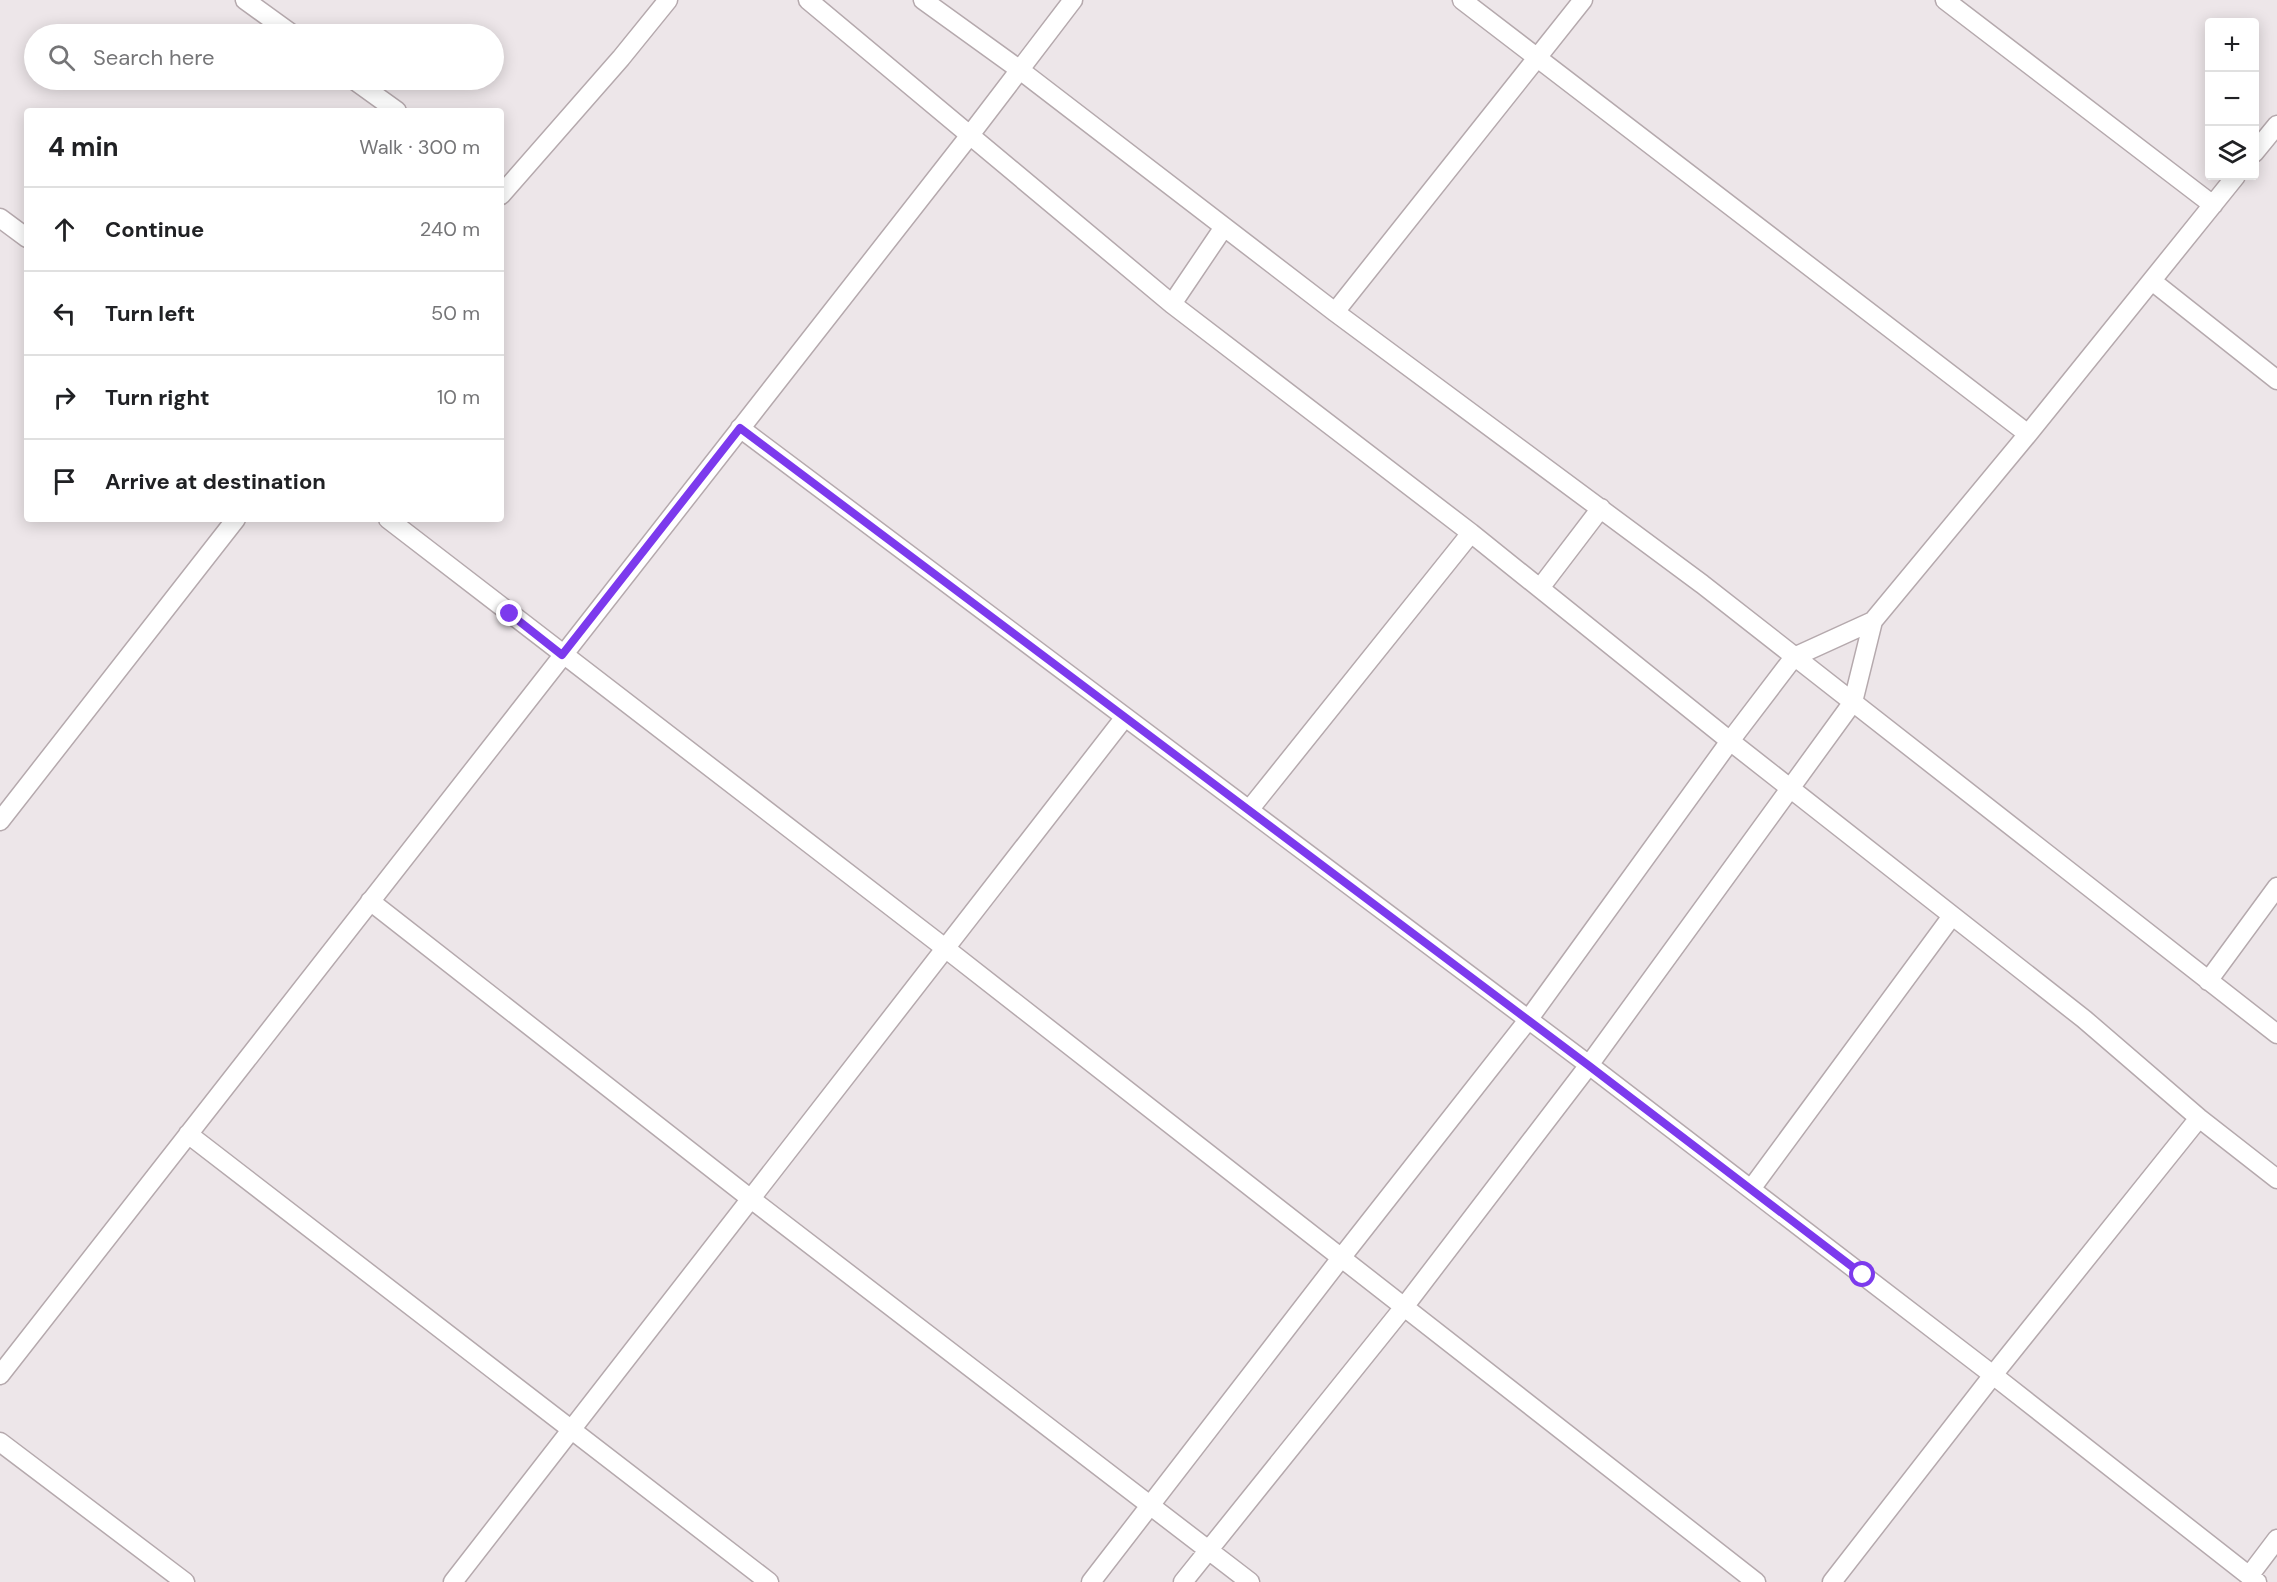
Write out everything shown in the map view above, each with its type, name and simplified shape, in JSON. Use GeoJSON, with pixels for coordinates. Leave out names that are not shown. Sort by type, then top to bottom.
{"type":"FeatureCollection","features":[{"type":"Feature","properties":{"kind":"street"},"geometry":{"type":"LineString","coordinates":[[245,0],[278,24]]}},
{"type":"Feature","properties":{"kind":"street"},"geometry":{"type":"LineString","coordinates":[[504,188],[621,58],[668,0]]}},
{"type":"Feature","properties":{"kind":"street"},"geometry":{"type":"LineString","coordinates":[[808,0],[1172,304],[1471,533],[1730,741],[2084,1019],[2199,1118],[2277,1179]]}},
{"type":"Feature","properties":{"kind":"street"},"geometry":{"type":"LineString","coordinates":[[923,0],[1020,70],[1335,312],[1702,584],[2277,1034]]}},
{"type":"Feature","properties":{"kind":"street"},"geometry":{"type":"LineString","coordinates":[[0,1375],[970,135],[1073,0]]}},
{"type":"Feature","properties":{"kind":"street"},"geometry":{"type":"LineString","coordinates":[[1462,0],[2028,434]]}},
{"type":"Feature","properties":{"kind":"street"},"geometry":{"type":"LineString","coordinates":[[1335,312],[1583,0]]}},
{"type":"Feature","properties":{"kind":"street"},"geometry":{"type":"LineString","coordinates":[[1945,0],[2213,204]]}},
{"type":"Feature","properties":{"kind":"street"},"geometry":{"type":"LineString","coordinates":[[368,90],[394,108]]}},
{"type":"Feature","properties":{"kind":"street"},"geometry":{"type":"LineString","coordinates":[[2259,147],[2277,125]]}},
{"type":"Feature","properties":{"kind":"street"},"geometry":{"type":"LineString","coordinates":[[1183,1582],[1404,1307],[1588,1065],[1853,702],[1873,621],[2028,434],[2233,180]]}},
{"type":"Feature","properties":{"kind":"street"},"geometry":{"type":"LineString","coordinates":[[0,218],[24,236]]}},
{"type":"Feature","properties":{"kind":"street"},"geometry":{"type":"LineString","coordinates":[[1172,304],[1224,227]]}},
{"type":"Feature","properties":{"kind":"street"},"geometry":{"type":"LineString","coordinates":[[2152,281],[2277,380]]}},
{"type":"Feature","properties":{"kind":"street"},"geometry":{"type":"LineString","coordinates":[[740,428],[1751,1189],[2253,1579],[2277,1539]]}},
{"type":"Feature","properties":{"kind":"street"},"geometry":{"type":"LineString","coordinates":[[1540,588],[1600,508]]}},
{"type":"Feature","properties":{"kind":"street"},"geometry":{"type":"LineString","coordinates":[[0,821],[235,522]]}},
{"type":"Feature","properties":{"kind":"street"},"geometry":{"type":"LineString","coordinates":[[392,522],[945,948],[1756,1582]]}},
{"type":"Feature","properties":{"kind":"street"},"geometry":{"type":"LineString","coordinates":[[1249,810],[1471,533]]}},
{"type":"Feature","properties":{"kind":"street"},"geometry":{"type":"LineString","coordinates":[[1091,1582],[1528,1020],[1730,741],[1794,657],[1873,621]]}},
{"type":"Feature","properties":{"kind":"street"},"geometry":{"type":"LineString","coordinates":[[453,1582],[1125,717]]}},
{"type":"Feature","properties":{"kind":"street"},"geometry":{"type":"LineString","coordinates":[[2208,981],[2277,887]]}},
{"type":"Feature","properties":{"kind":"street"},"geometry":{"type":"LineString","coordinates":[[370,901],[751,1199],[1250,1582]]}},
{"type":"Feature","properties":{"kind":"street"},"geometry":{"type":"LineString","coordinates":[[1751,1189],[1952,916]]}},
{"type":"Feature","properties":{"kind":"street"},"geometry":{"type":"LineString","coordinates":[[1832,1582],[1993,1375],[2199,1118]]}},
{"type":"Feature","properties":{"kind":"street"},"geometry":{"type":"LineString","coordinates":[[188,1134],[769,1582]]}},
{"type":"Feature","properties":{"kind":"street"},"geometry":{"type":"LineString","coordinates":[[0,1442],[185,1582]]}},
{"type":"Feature","properties":{"kind":"route"},"geometry":{"type":"LineString","coordinates":[[510,614],[562,655],[740,428],[1588,1065],[1863,1275]]}}]}
